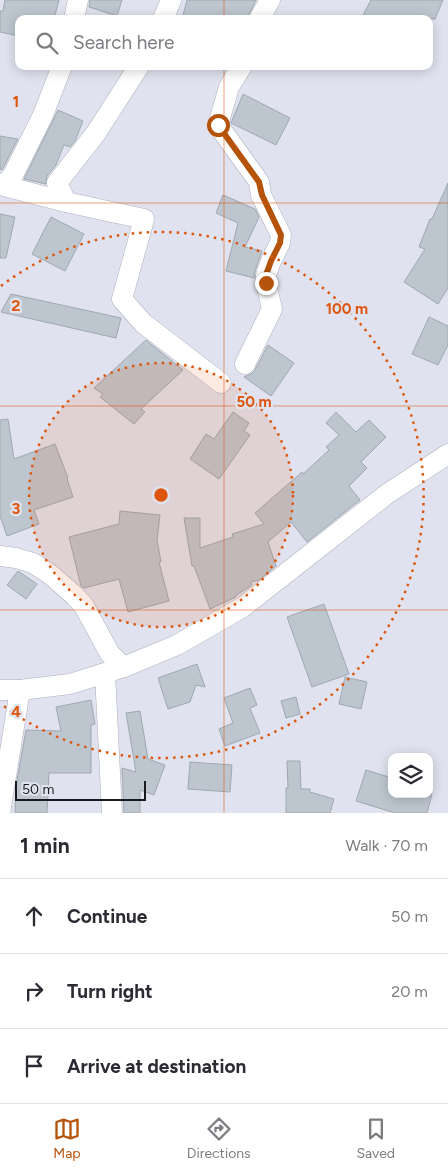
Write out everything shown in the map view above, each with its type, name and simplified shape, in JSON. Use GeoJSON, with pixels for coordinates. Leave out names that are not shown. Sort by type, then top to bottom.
{"type":"FeatureCollection","features":[{"type":"Feature","properties":{"kind":"street"},"geometry":{"type":"LineString","coordinates":[[75,15],[78,0]]}},
{"type":"Feature","properties":{"kind":"street"},"geometry":{"type":"LineString","coordinates":[[165,15],[171,0]]}},
{"type":"Feature","properties":{"kind":"street"},"geometry":{"type":"LineString","coordinates":[[261,15],[270,0]]}},
{"type":"Feature","properties":{"kind":"street"},"geometry":{"type":"LineString","coordinates":[[0,185],[7,182],[13,175],[43,115],[60,70]]}},
{"type":"Feature","properties":{"kind":"street"},"geometry":{"type":"LineString","coordinates":[[66,202],[57,183],[96,133],[136,70]]}},
{"type":"Feature","properties":{"kind":"street"},"geometry":{"type":"LineString","coordinates":[[240,70],[229,87],[218,125],[259,182],[262,195],[279,230],[281,239],[266,275],[272,308],[245,364]]}},
{"type":"Feature","properties":{"kind":"street"},"geometry":{"type":"LineString","coordinates":[[0,185],[144,219],[122,299],[143,323],[221,383]]}},
{"type":"Feature","properties":{"kind":"street"},"geometry":{"type":"LineString","coordinates":[[0,813],[10,690],[70,684],[115,670],[177,645],[243,607],[375,503],[448,454]]}},
{"type":"Feature","properties":{"kind":"street"},"geometry":{"type":"LineString","coordinates":[[0,556],[16,558],[34,564],[51,575],[74,595],[84,606],[110,654],[115,670],[112,813]]}},
{"type":"Feature","properties":{"kind":"building"},"geometry":{"type":"Polygon","coordinates":[[[5,0],[59,0],[55,15],[15,15],[15,35],[0,32],[0,11],[3,11],[5,0]]]}},
{"type":"Feature","properties":{"kind":"building"},"geometry":{"type":"Polygon","coordinates":[[[90,0],[122,0],[117,15],[89,7],[90,0]]]}},
{"type":"Feature","properties":{"kind":"building"},"geometry":{"type":"Polygon","coordinates":[[[187,0],[256,0],[249,15],[183,15],[187,0]]]}},
{"type":"Feature","properties":{"kind":"building"},"geometry":{"type":"Polygon","coordinates":[[[371,0],[443,0],[435,19],[433,19],[433,15],[363,15],[371,0]]]}},
{"type":"Feature","properties":{"kind":"building"},"geometry":{"type":"Polygon","coordinates":[[[243,94],[290,118],[276,145],[231,123],[243,94]]]}},
{"type":"Feature","properties":{"kind":"building"},"geometry":{"type":"Polygon","coordinates":[[[58,110],[83,121],[75,141],[70,147],[64,145],[56,165],[47,176],[46,184],[24,179],[58,110]]]}},
{"type":"Feature","properties":{"kind":"building"},"geometry":{"type":"Polygon","coordinates":[[[0,136],[18,139],[2,170],[0,169],[0,136]]]}},
{"type":"Feature","properties":{"kind":"building"},"geometry":{"type":"Polygon","coordinates":[[[448,183],[448,288],[438,304],[404,282],[425,249],[419,247],[430,219],[432,219],[448,183]]]}},
{"type":"Feature","properties":{"kind":"building"},"geometry":{"type":"Polygon","coordinates":[[[223,195],[255,209],[259,217],[245,247],[262,251],[254,278],[226,271],[238,223],[216,213],[223,195]]]}},
{"type":"Feature","properties":{"kind":"building"},"geometry":{"type":"Polygon","coordinates":[[[0,214],[15,217],[6,258],[0,258],[0,214]]]}},
{"type":"Feature","properties":{"kind":"building"},"geometry":{"type":"Polygon","coordinates":[[[51,217],[84,234],[65,271],[32,254],[51,217]]]}},
{"type":"Feature","properties":{"kind":"building"},"geometry":{"type":"Polygon","coordinates":[[[11,294],[121,318],[116,338],[1,312],[11,294]]]}},
{"type":"Feature","properties":{"kind":"building"},"geometry":{"type":"Polygon","coordinates":[[[429,317],[448,326],[448,345],[438,365],[412,354],[429,317]]]}},
{"type":"Feature","properties":{"kind":"building"},"geometry":{"type":"Polygon","coordinates":[[[146,340],[183,370],[141,409],[145,412],[134,424],[100,397],[103,394],[94,388],[146,340]]]}},
{"type":"Feature","properties":{"kind":"building"},"geometry":{"type":"Polygon","coordinates":[[[268,345],[294,363],[271,396],[244,377],[255,370],[268,345]]]}},
{"type":"Feature","properties":{"kind":"building"},"geometry":{"type":"Polygon","coordinates":[[[233,412],[249,423],[244,431],[250,435],[219,479],[190,459],[206,434],[214,439],[233,412]]]}},
{"type":"Feature","properties":{"kind":"building"},"geometry":{"type":"Polygon","coordinates":[[[336,412],[356,432],[369,420],[386,437],[361,462],[367,468],[349,486],[360,500],[307,542],[291,522],[268,542],[276,566],[259,580],[251,582],[252,585],[236,597],[210,609],[194,566],[192,566],[184,518],[200,518],[200,548],[233,537],[232,534],[264,524],[255,513],[329,450],[326,447],[339,435],[326,423],[336,412]]]}},
{"type":"Feature","properties":{"kind":"building"},"geometry":{"type":"Polygon","coordinates":[[[8,419],[14,459],[55,444],[73,497],[34,510],[39,524],[7,536],[0,516],[0,420],[8,419]]]}},
{"type":"Feature","properties":{"kind":"building"},"geometry":{"type":"Polygon","coordinates":[[[120,511],[160,515],[157,540],[161,562],[159,562],[169,601],[128,612],[119,579],[84,588],[81,586],[69,537],[119,524],[120,511]]]}},
{"type":"Feature","properties":{"kind":"building"},"geometry":{"type":"Polygon","coordinates":[[[18,571],[37,584],[26,599],[7,585],[18,571]]]}},
{"type":"Feature","properties":{"kind":"building"},"geometry":{"type":"Polygon","coordinates":[[[324,604],[349,674],[312,687],[287,617],[324,604]]]}},
{"type":"Feature","properties":{"kind":"building"},"geometry":{"type":"Polygon","coordinates":[[[197,664],[205,687],[196,685],[190,702],[168,709],[158,678],[197,664]]]}},
{"type":"Feature","properties":{"kind":"building"},"geometry":{"type":"Polygon","coordinates":[[[345,677],[367,682],[361,709],[339,704],[345,677]]]}},
{"type":"Feature","properties":{"kind":"building"},"geometry":{"type":"Polygon","coordinates":[[[250,688],[257,705],[250,708],[260,733],[225,746],[219,729],[233,723],[224,698],[250,688]]]}},
{"type":"Feature","properties":{"kind":"building"},"geometry":{"type":"Polygon","coordinates":[[[296,697],[300,714],[286,718],[281,701],[296,697]]]}},
{"type":"Feature","properties":{"kind":"building"},"geometry":{"type":"Polygon","coordinates":[[[91,700],[95,724],[91,725],[91,773],[49,773],[47,813],[15,813],[16,786],[26,730],[61,731],[56,707],[91,700]]]}},
{"type":"Feature","properties":{"kind":"building"},"geometry":{"type":"Polygon","coordinates":[[[140,711],[148,759],[165,765],[154,795],[140,790],[140,813],[124,813],[122,768],[136,772],[126,713],[140,711]]]}},
{"type":"Feature","properties":{"kind":"building"},"geometry":{"type":"Polygon","coordinates":[[[287,761],[300,761],[301,789],[310,789],[310,792],[334,799],[330,813],[286,813],[286,788],[288,788],[287,761]]]}},
{"type":"Feature","properties":{"kind":"building"},"geometry":{"type":"Polygon","coordinates":[[[190,762],[232,765],[230,792],[188,789],[190,762]]]}},
{"type":"Feature","properties":{"kind":"building"},"geometry":{"type":"Polygon","coordinates":[[[366,770],[388,777],[388,798],[431,798],[427,813],[395,813],[356,801],[366,770]]]}},
{"type":"Feature","properties":{"kind":"route"},"geometry":{"type":"LineString","coordinates":[[218,125],[259,182],[262,195],[281,235],[280,243],[266,275],[266,283]]}}]}
